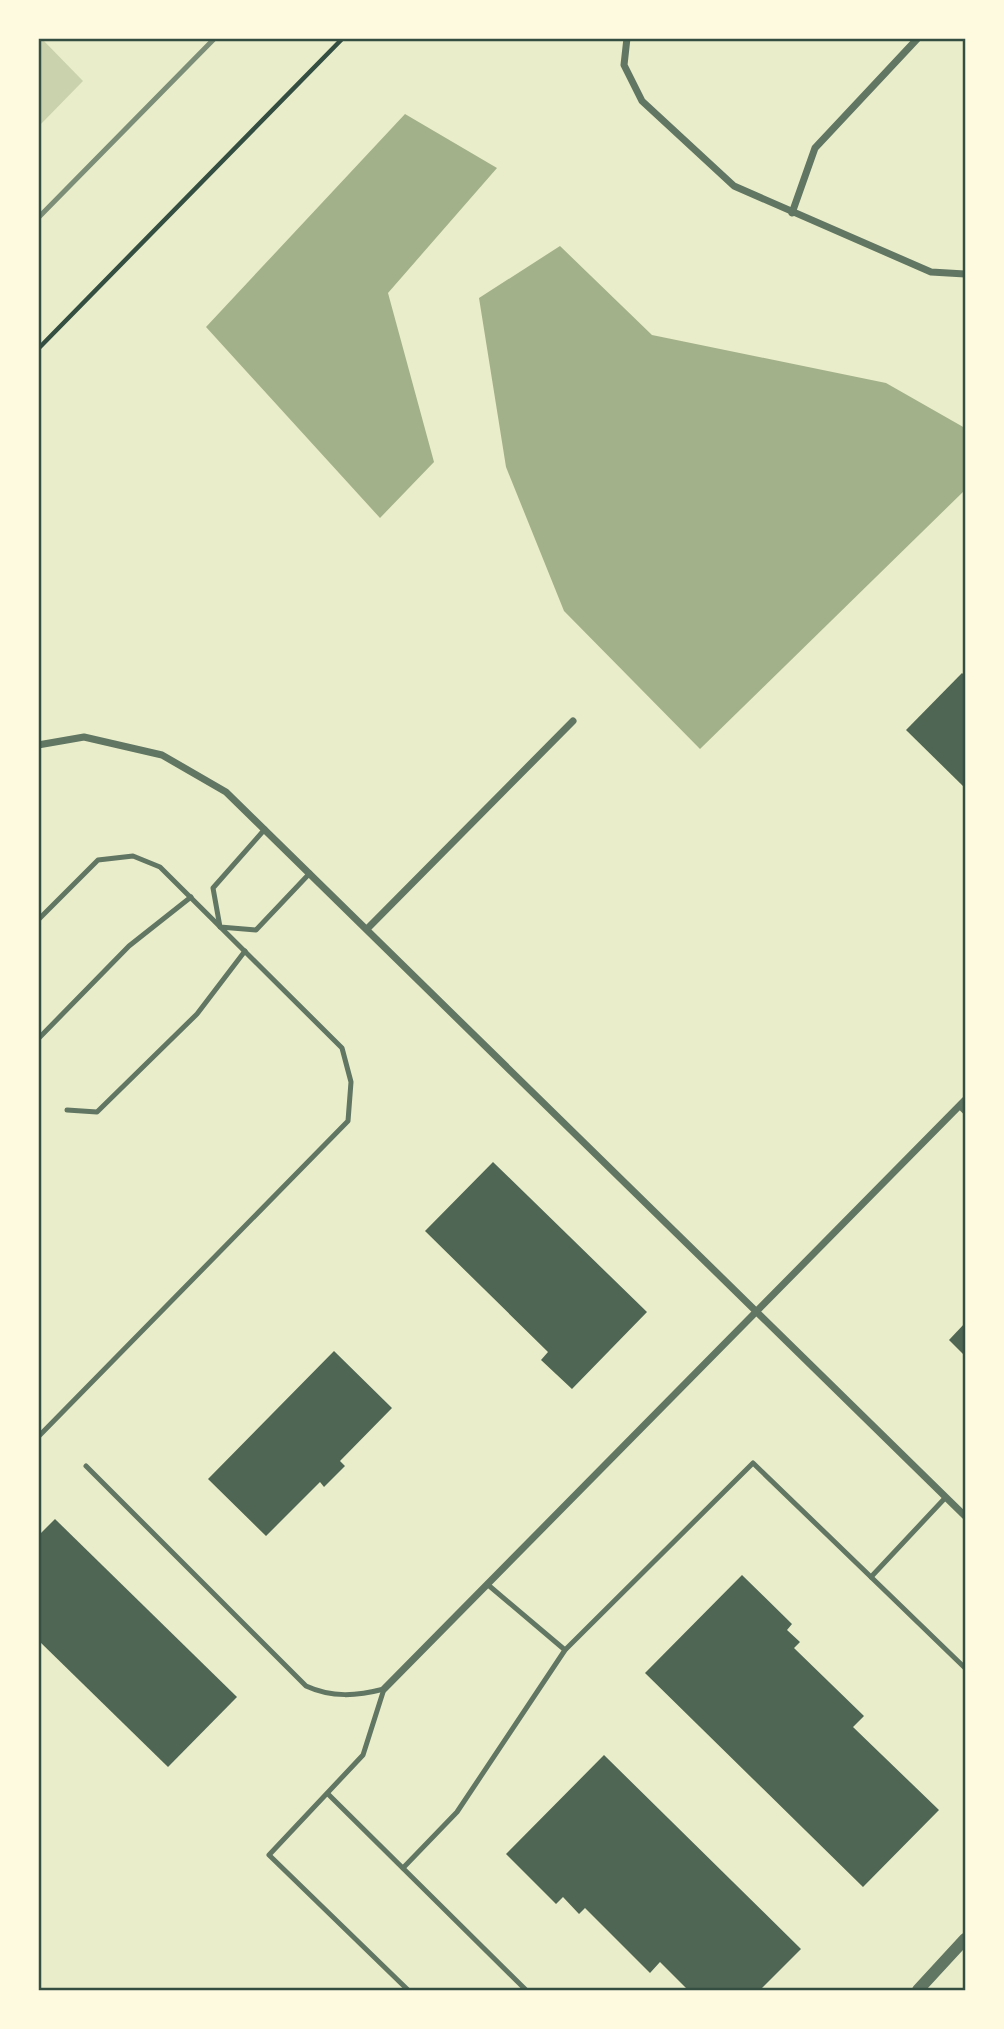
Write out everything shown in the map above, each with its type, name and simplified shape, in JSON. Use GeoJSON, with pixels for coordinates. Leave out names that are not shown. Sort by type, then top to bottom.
{"type":"FeatureCollection","features":[{"type":"Feature","properties":{"kind":"street"},"geometry":{"type":"LineString","coordinates":[[627,38],[624,65],[642,101],[734,186],[932,272],[965,274]]}},
{"type":"Feature","properties":{"kind":"street"},"geometry":{"type":"LineString","coordinates":[[792,213],[815,148],[918,38]]}},
{"type":"Feature","properties":{"kind":"street"},"geometry":{"type":"LineString","coordinates":[[368,929],[573,721]]}},
{"type":"Feature","properties":{"kind":"street"},"geometry":{"type":"LineString","coordinates":[[38,745],[84,737],[162,755],[226,792],[965,1516]]}},
{"type":"Feature","properties":{"kind":"street"},"geometry":{"type":"LineString","coordinates":[[384,1689],[963,1106]]}},
{"type":"Feature","properties":{"kind":"street"},"geometry":{"type":"LineString","coordinates":[[918,1990],[965,1940]]}},
{"type":"Feature","properties":{"kind":"lane"},"geometry":{"type":"LineString","coordinates":[[220,927],[213,888],[265,830]]}},
{"type":"Feature","properties":{"kind":"lane"},"geometry":{"type":"LineString","coordinates":[[38,920],[98,860],[133,856],[160,867],[342,1048],[351,1082],[348,1121],[38,1437]]}},
{"type":"Feature","properties":{"kind":"lane"},"geometry":{"type":"LineString","coordinates":[[220,927],[256,930],[310,873]]}},
{"type":"Feature","properties":{"kind":"lane"},"geometry":{"type":"LineString","coordinates":[[38,1039],[129,946],[191,897]]}},
{"type":"Feature","properties":{"kind":"lane"},"geometry":{"type":"LineString","coordinates":[[67,1111],[97,1112],[197,1014],[245,951]]}},
{"type":"Feature","properties":{"kind":"lane"},"geometry":{"type":"LineString","coordinates":[[403,1868],[457,1812],[565,1650],[753,1463],[965,1668]]}},
{"type":"Feature","properties":{"kind":"lane"},"geometry":{"type":"LineString","coordinates":[[86,1466],[306,1686],[319,1692],[341,1695],[360,1695],[384,1689]]}},
{"type":"Feature","properties":{"kind":"lane"},"geometry":{"type":"LineString","coordinates":[[871,1577],[946,1497]]}},
{"type":"Feature","properties":{"kind":"lane"},"geometry":{"type":"LineString","coordinates":[[488,1584],[565,1650]]}},
{"type":"Feature","properties":{"kind":"lane"},"geometry":{"type":"LineString","coordinates":[[384,1689],[363,1755],[269,1855],[408,1990]]}},
{"type":"Feature","properties":{"kind":"lane"},"geometry":{"type":"LineString","coordinates":[[328,1794],[526,1990]]}},
{"type":"Feature","properties":{"kind":"path"},"geometry":{"type":"LineString","coordinates":[[38,349],[343,38]]}},
{"type":"Feature","properties":{"kind":"shaded area"},"geometry":{"type":"Polygon","coordinates":[[[41,38],[83,81],[39,126],[38,39],[41,38]]]}},
{"type":"Feature","properties":{"kind":"shaded area"},"geometry":{"type":"Polygon","coordinates":[[[405,114],[497,168],[388,293],[434,462],[380,518],[206,327],[405,114]]]}},
{"type":"Feature","properties":{"kind":"shaded area"},"geometry":{"type":"Polygon","coordinates":[[[560,246],[652,335],[886,383],[965,428],[965,490],[700,749],[564,611],[506,467],[479,298],[560,246]]]}},
{"type":"Feature","properties":{"kind":"building"},"geometry":{"type":"Polygon","coordinates":[[[962,673],[965,676],[965,788],[906,730],[962,673]]]}},
{"type":"Feature","properties":{"kind":"building"},"geometry":{"type":"Polygon","coordinates":[[[493,1162],[647,1312],[572,1389],[541,1360],[548,1352],[425,1231],[493,1162]]]}},
{"type":"Feature","properties":{"kind":"building"},"geometry":{"type":"Polygon","coordinates":[[[965,1323],[965,1356],[949,1340],[965,1323]]]}},
{"type":"Feature","properties":{"kind":"building"},"geometry":{"type":"Polygon","coordinates":[[[334,1351],[392,1408],[340,1461],[345,1466],[324,1487],[320,1482],[266,1536],[208,1479],[334,1351]]]}},
{"type":"Feature","properties":{"kind":"building"},"geometry":{"type":"Polygon","coordinates":[[[55,1519],[237,1697],[168,1767],[38,1640],[38,1536],[55,1519]]]}},
{"type":"Feature","properties":{"kind":"building"},"geometry":{"type":"Polygon","coordinates":[[[742,1575],[792,1624],[787,1630],[800,1642],[794,1648],[864,1716],[853,1727],[939,1810],[863,1887],[645,1673],[742,1575]]]}},
{"type":"Feature","properties":{"kind":"building"},"geometry":{"type":"Polygon","coordinates":[[[604,1755],[801,1949],[760,1990],[688,1990],[660,1962],[650,1973],[585,1908],[579,1914],[563,1897],[556,1904],[506,1854],[604,1755]]]}},
{"type":"Feature","properties":{"kind":"railway"},"geometry":{"type":"LineString","coordinates":[[38,218],[215,38]]}}]}
